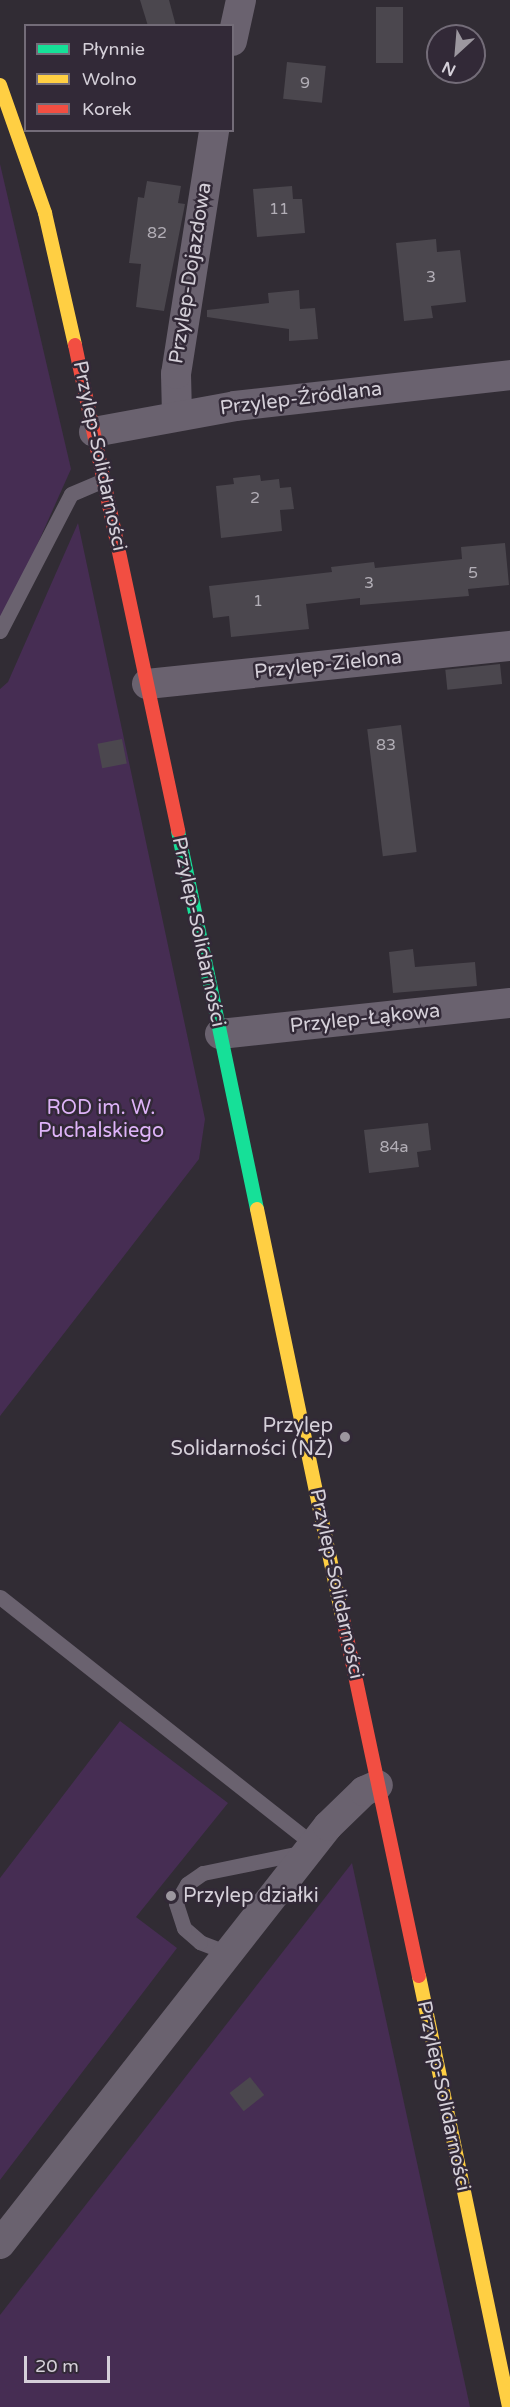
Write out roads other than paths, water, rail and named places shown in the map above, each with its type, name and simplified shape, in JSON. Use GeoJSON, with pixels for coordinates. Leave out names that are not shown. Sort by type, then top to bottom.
{"type":"FeatureCollection","features":[{"type":"Feature","properties":{"kind":"main road","name":"Przylep-Solidarności"},"geometry":{"type":"LineString","coordinates":[[0,85],[45,213],[94,432],[509,2407]]}},
{"type":"Feature","properties":{"kind":"street"},"geometry":{"type":"LineString","coordinates":[[234,32],[241,0]]}},
{"type":"Feature","properties":{"kind":"street","name":"Przylep-Dojazdowa"},"geometry":{"type":"LineString","coordinates":[[177,415],[176,374],[214,132]]}},
{"type":"Feature","properties":{"kind":"street","name":"Przylep-Źródlana"},"geometry":{"type":"LineString","coordinates":[[94,432],[177,415],[510,375]]}},
{"type":"Feature","properties":{"kind":"street","name":"Przylep-Zielona"},"geometry":{"type":"LineString","coordinates":[[147,684],[510,646]]}},
{"type":"Feature","properties":{"kind":"street","name":"Przylep-Łąkowa"},"geometry":{"type":"LineString","coordinates":[[220,1034],[510,1003]]}},
{"type":"Feature","properties":{"kind":"street"},"geometry":{"type":"LineString","coordinates":[[0,2244],[311,1848],[345,1808],[378,1785]]}},
{"type":"Feature","properties":{"kind":"lane"},"geometry":{"type":"LineString","coordinates":[[0,631],[71,494],[104,480]]}},
{"type":"Feature","properties":{"kind":"lane"},"geometry":{"type":"LineString","coordinates":[[0,1597],[311,1848]]}},
{"type":"Feature","properties":{"kind":"lane"},"geometry":{"type":"LineString","coordinates":[[228,1953],[200,1942],[184,1928],[176,1903],[187,1884],[203,1873],[311,1848]]}},
{"type":"Feature","properties":{"kind":"place","name":"Przylep Solidarności (NŻ)"},"geometry":{"type":"Point","coordinates":[345,1437]}},
{"type":"Feature","properties":{"kind":"place","name":"Przylep działki"},"geometry":{"type":"Point","coordinates":[171,1896]}},
{"type":"Feature","properties":{"kind":"park label","name":"ROD im. W. Puchalskiego"},"geometry":{"type":"Point","coordinates":[101,1120]}}]}
